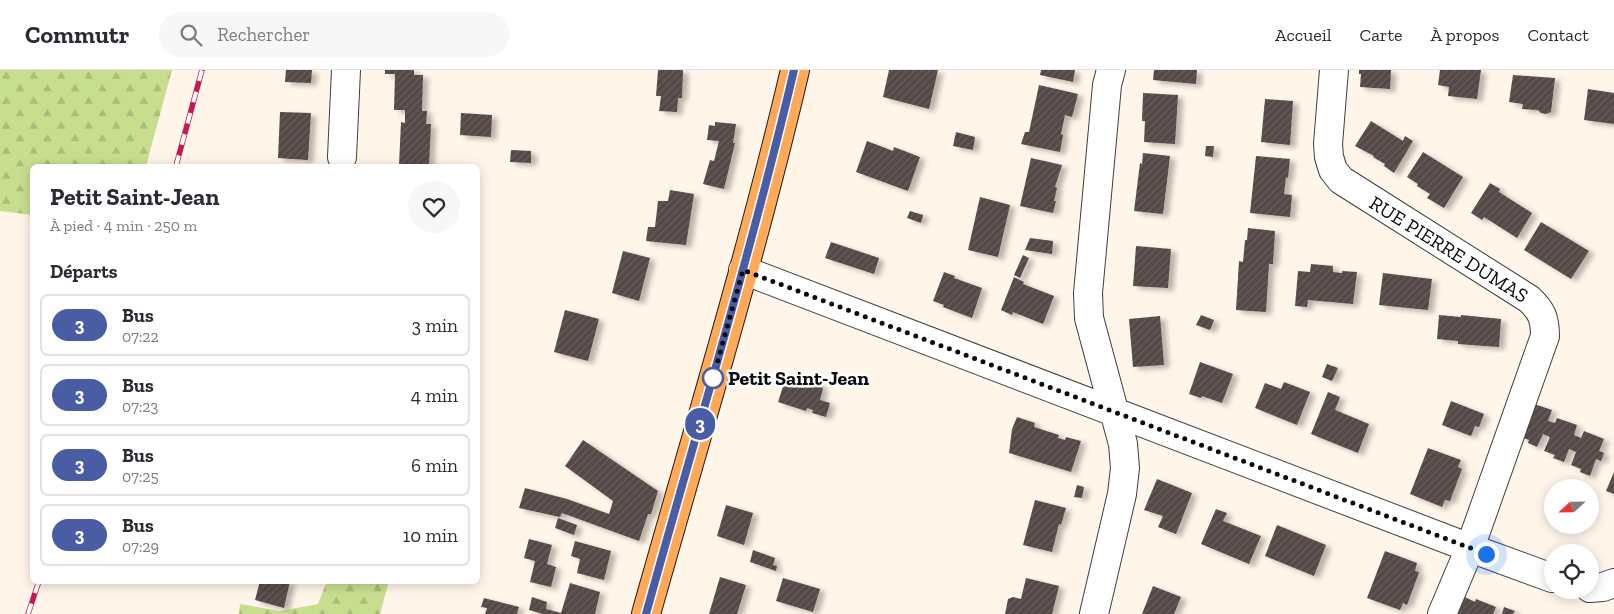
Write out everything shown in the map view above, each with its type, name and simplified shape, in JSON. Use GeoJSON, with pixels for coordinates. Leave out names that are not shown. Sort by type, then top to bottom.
{"type":"FeatureCollection","features":[{"type":"Feature","properties":{"kind":"main road"},"geometry":{"type":"LineString","coordinates":[[646,614],[743,270],[794,70]]}},
{"type":"Feature","properties":{"kind":"street"},"geometry":{"type":"LineString","coordinates":[[342,157],[346,70]]}},
{"type":"Feature","properties":{"kind":"street"},"geometry":{"type":"LineString","coordinates":[[1094,614],[1122,494],[1125,468],[1123,444],[1091,326],[1088,293],[1106,95],[1111,70]]}},
{"type":"Feature","properties":{"kind":"street","name":"RUE PIERRE DUMAS"},"geometry":{"type":"LineString","coordinates":[[1334,70],[1328,144],[1333,170],[1341,180],[1530,299],[1538,307],[1545,323],[1545,336],[1470,548],[1442,614]]}},
{"type":"Feature","properties":{"kind":"street"},"geometry":{"type":"LineString","coordinates":[[743,270],[1544,575]]}},
{"type":"Feature","properties":{"kind":"street"},"geometry":{"type":"LineString","coordinates":[[1599,587],[1614,583]]}},
{"type":"Feature","properties":{"kind":"green space"},"geometry":{"type":"Polygon","coordinates":[[[0,70],[172,70],[147,164],[30,164],[30,215],[0,211],[0,70]]]}},
{"type":"Feature","properties":{"kind":"green space"},"geometry":{"type":"Polygon","coordinates":[[[326,584],[388,584],[380,614],[239,614],[240,604],[280,611],[318,604],[326,584]]]}},
{"type":"Feature","properties":{"kind":"building"},"geometry":{"type":"Polygon","coordinates":[[[286,70],[312,70],[311,83],[285,82],[286,70]]]}},
{"type":"Feature","properties":{"kind":"building"},"geometry":{"type":"Polygon","coordinates":[[[385,70],[414,70],[414,75],[423,75],[422,111],[427,111],[426,124],[431,124],[429,164],[399,164],[401,122],[405,123],[405,110],[394,110],[395,74],[385,74],[385,70]]]}},
{"type":"Feature","properties":{"kind":"building"},"geometry":{"type":"Polygon","coordinates":[[[658,70],[683,70],[682,98],[678,98],[677,112],[659,111],[661,96],[656,96],[658,70]]]}},
{"type":"Feature","properties":{"kind":"building"},"geometry":{"type":"Polygon","coordinates":[[[889,70],[938,70],[929,109],[883,97],[889,70]]]}},
{"type":"Feature","properties":{"kind":"building"},"geometry":{"type":"Polygon","coordinates":[[[1041,70],[1075,70],[1073,82],[1040,75],[1041,70]]]}},
{"type":"Feature","properties":{"kind":"building"},"geometry":{"type":"Polygon","coordinates":[[[1154,70],[1197,70],[1196,84],[1153,80],[1154,70]]]}},
{"type":"Feature","properties":{"kind":"building"},"geometry":{"type":"Polygon","coordinates":[[[1359,70],[1391,70],[1390,89],[1360,87],[1361,74],[1359,74],[1359,70]]]}},
{"type":"Feature","properties":{"kind":"building"},"geometry":{"type":"Polygon","coordinates":[[[1440,70],[1481,70],[1477,99],[1448,96],[1449,87],[1438,85],[1440,70]]]}},
{"type":"Feature","properties":{"kind":"building"},"geometry":{"type":"Polygon","coordinates":[[[1513,75],[1555,78],[1551,112],[1546,114],[1538,110],[1522,109],[1523,104],[1509,102],[1513,75]]]}},
{"type":"Feature","properties":{"kind":"building"},"geometry":{"type":"Polygon","coordinates":[[[1039,85],[1078,94],[1072,117],[1065,115],[1060,152],[1021,144],[1025,132],[1029,132],[1039,85]]]}},
{"type":"Feature","properties":{"kind":"building"},"geometry":{"type":"Polygon","coordinates":[[[1588,89],[1614,93],[1614,124],[1584,120],[1588,89]]]}},
{"type":"Feature","properties":{"kind":"building"},"geometry":{"type":"Polygon","coordinates":[[[1143,93],[1178,95],[1175,144],[1144,142],[1145,121],[1142,121],[1143,93]]]}},
{"type":"Feature","properties":{"kind":"building"},"geometry":{"type":"Polygon","coordinates":[[[1265,99],[1293,101],[1290,145],[1261,142],[1265,99]]]}},
{"type":"Feature","properties":{"kind":"building"},"geometry":{"type":"Polygon","coordinates":[[[280,112],[311,113],[308,160],[278,158],[280,112]]]}},
{"type":"Feature","properties":{"kind":"building"},"geometry":{"type":"Polygon","coordinates":[[[461,113],[492,115],[491,137],[460,135],[461,113]]]}},
{"type":"Feature","properties":{"kind":"building"},"geometry":{"type":"Polygon","coordinates":[[[1371,121],[1403,141],[1405,136],[1413,141],[1394,173],[1374,156],[1355,146],[1371,121]]]}},
{"type":"Feature","properties":{"kind":"building"},"geometry":{"type":"Polygon","coordinates":[[[715,122],[736,124],[733,143],[735,143],[724,189],[703,184],[710,160],[714,161],[719,141],[707,140],[709,125],[715,126],[715,122]]]}},
{"type":"Feature","properties":{"kind":"building"},"geometry":{"type":"Polygon","coordinates":[[[956,132],[975,137],[973,150],[953,146],[956,132]]]}},
{"type":"Feature","properties":{"kind":"building"},"geometry":{"type":"Polygon","coordinates":[[[867,141],[893,151],[894,147],[920,157],[908,191],[856,172],[867,141]]]}},
{"type":"Feature","properties":{"kind":"building"},"geometry":{"type":"Polygon","coordinates":[[[1206,146],[1214,146],[1213,157],[1205,156],[1206,146]]]}},
{"type":"Feature","properties":{"kind":"building"},"geometry":{"type":"Polygon","coordinates":[[[511,150],[531,151],[531,163],[510,162],[511,150]]]}},
{"type":"Feature","properties":{"kind":"building"},"geometry":{"type":"Polygon","coordinates":[[[1423,152],[1463,177],[1444,208],[1427,198],[1430,194],[1407,177],[1423,152]]]}},
{"type":"Feature","properties":{"kind":"building"},"geometry":{"type":"Polygon","coordinates":[[[1143,153],[1170,156],[1163,214],[1134,211],[1143,153]]]}},
{"type":"Feature","properties":{"kind":"building"},"geometry":{"type":"Polygon","coordinates":[[[1256,156],[1290,159],[1284,194],[1292,195],[1290,217],[1250,213],[1256,156]]]}},
{"type":"Feature","properties":{"kind":"building"},"geometry":{"type":"Polygon","coordinates":[[[1031,158],[1062,165],[1055,187],[1057,188],[1054,201],[1056,201],[1053,213],[1020,206],[1031,158]]]}},
{"type":"Feature","properties":{"kind":"building"},"geometry":{"type":"Polygon","coordinates":[[[1490,183],[1500,189],[1499,192],[1532,213],[1517,238],[1484,217],[1482,220],[1471,213],[1490,183]]]}},
{"type":"Feature","properties":{"kind":"building"},"geometry":{"type":"Polygon","coordinates":[[[670,190],[694,194],[686,245],[646,241],[648,227],[655,227],[658,201],[668,201],[670,190]]]}},
{"type":"Feature","properties":{"kind":"building"},"geometry":{"type":"Polygon","coordinates":[[[980,197],[1010,205],[998,257],[968,250],[980,197]]]}},
{"type":"Feature","properties":{"kind":"building"},"geometry":{"type":"Polygon","coordinates":[[[910,211],[923,215],[921,223],[907,218],[910,211]]]}},
{"type":"Feature","properties":{"kind":"building"},"geometry":{"type":"Polygon","coordinates":[[[1541,222],[1589,251],[1571,279],[1524,250],[1541,222]]]}},
{"type":"Feature","properties":{"kind":"building"},"geometry":{"type":"Polygon","coordinates":[[[1248,228],[1275,231],[1273,264],[1269,264],[1266,312],[1236,310],[1239,261],[1243,262],[1248,228]]]}},
{"type":"Feature","properties":{"kind":"building"},"geometry":{"type":"Polygon","coordinates":[[[1030,238],[1053,241],[1052,254],[1025,250],[1030,238]]]}},
{"type":"Feature","properties":{"kind":"building"},"geometry":{"type":"Polygon","coordinates":[[[831,242],[879,258],[874,274],[825,258],[831,242]]]}},
{"type":"Feature","properties":{"kind":"building"},"geometry":{"type":"Polygon","coordinates":[[[1136,246],[1171,249],[1168,288],[1133,286],[1136,246]]]}},
{"type":"Feature","properties":{"kind":"building"},"geometry":{"type":"Polygon","coordinates":[[[623,251],[650,258],[639,301],[612,293],[623,251]]]}},
{"type":"Feature","properties":{"kind":"building"},"geometry":{"type":"Polygon","coordinates":[[[1023,255],[1029,258],[1020,278],[1014,275],[1023,255]]]}},
{"type":"Feature","properties":{"kind":"building"},"geometry":{"type":"Polygon","coordinates":[[[1311,264],[1333,266],[1333,272],[1357,272],[1353,304],[1308,300],[1307,307],[1295,306],[1298,271],[1310,272],[1311,264]]]}},
{"type":"Feature","properties":{"kind":"building"},"geometry":{"type":"Polygon","coordinates":[[[944,272],[955,276],[954,278],[982,288],[972,318],[943,307],[944,305],[933,301],[944,272]]]}},
{"type":"Feature","properties":{"kind":"building"},"geometry":{"type":"Polygon","coordinates":[[[1383,273],[1432,279],[1428,310],[1379,305],[1383,273]]]}},
{"type":"Feature","properties":{"kind":"building"},"geometry":{"type":"Polygon","coordinates":[[[1014,277],[1024,282],[1023,284],[1054,296],[1043,324],[1013,312],[1012,315],[1001,310],[1014,277]]]}},
{"type":"Feature","properties":{"kind":"building"},"geometry":{"type":"Polygon","coordinates":[[[565,310],[599,319],[588,361],[554,352],[565,310]]]}},
{"type":"Feature","properties":{"kind":"building"},"geometry":{"type":"Polygon","coordinates":[[[1201,315],[1214,320],[1210,330],[1196,325],[1201,315]]]}},
{"type":"Feature","properties":{"kind":"building"},"geometry":{"type":"Polygon","coordinates":[[[1439,315],[1501,319],[1499,347],[1458,344],[1458,341],[1437,339],[1439,315]]]}},
{"type":"Feature","properties":{"kind":"building"},"geometry":{"type":"Polygon","coordinates":[[[1160,316],[1164,365],[1133,367],[1129,319],[1160,316]]]}},
{"type":"Feature","properties":{"kind":"building"},"geometry":{"type":"Polygon","coordinates":[[[1200,362],[1233,374],[1222,403],[1189,394],[1200,362]]]}},
{"type":"Feature","properties":{"kind":"building"},"geometry":{"type":"Polygon","coordinates":[[[1327,364],[1338,368],[1332,381],[1322,377],[1327,364]]]}},
{"type":"Feature","properties":{"kind":"building"},"geometry":{"type":"Polygon","coordinates":[[[787,374],[821,384],[820,387],[823,388],[820,400],[830,403],[826,417],[812,413],[813,410],[807,408],[806,411],[778,402],[787,374]]]}},
{"type":"Feature","properties":{"kind":"building"},"geometry":{"type":"Polygon","coordinates":[[[1284,382],[1310,392],[1297,425],[1255,408],[1265,383],[1281,389],[1284,382]]]}},
{"type":"Feature","properties":{"kind":"building"},"geometry":{"type":"Polygon","coordinates":[[[1328,392],[1340,397],[1335,410],[1369,424],[1358,453],[1311,434],[1328,392]]]}},
{"type":"Feature","properties":{"kind":"building"},"geometry":{"type":"Polygon","coordinates":[[[1451,401],[1484,414],[1479,427],[1475,426],[1471,436],[1442,425],[1451,401]]]}},
{"type":"Feature","properties":{"kind":"building"},"geometry":{"type":"Polygon","coordinates":[[[1531,403],[1552,410],[1548,421],[1555,423],[1557,418],[1577,425],[1574,435],[1581,438],[1584,431],[1604,439],[1599,451],[1604,453],[1601,461],[1596,459],[1590,476],[1580,472],[1581,469],[1571,465],[1576,452],[1569,449],[1564,462],[1553,458],[1555,455],[1544,451],[1550,437],[1543,434],[1537,447],[1528,443],[1529,440],[1519,436],[1531,403]]]}},
{"type":"Feature","properties":{"kind":"building"},"geometry":{"type":"Polygon","coordinates":[[[1017,417],[1035,423],[1034,427],[1059,435],[1058,438],[1065,440],[1066,437],[1081,441],[1071,472],[1009,453],[1012,429],[1017,417]]]}},
{"type":"Feature","properties":{"kind":"building"},"geometry":{"type":"Polygon","coordinates":[[[583,440],[658,491],[651,514],[648,514],[639,541],[562,513],[560,517],[519,508],[525,488],[567,499],[609,514],[613,501],[565,466],[583,440]]]}},
{"type":"Feature","properties":{"kind":"building"},"geometry":{"type":"Polygon","coordinates":[[[1428,448],[1461,460],[1458,467],[1462,469],[1450,501],[1445,500],[1442,507],[1410,494],[1428,448]]]}},
{"type":"Feature","properties":{"kind":"building"},"geometry":{"type":"Polygon","coordinates":[[[1614,472],[1614,494],[1606,491],[1614,472]]]}},
{"type":"Feature","properties":{"kind":"building"},"geometry":{"type":"Polygon","coordinates":[[[1157,479],[1192,493],[1176,534],[1158,527],[1163,516],[1144,510],[1157,479]]]}},
{"type":"Feature","properties":{"kind":"building"},"geometry":{"type":"Polygon","coordinates":[[[1077,485],[1084,487],[1082,498],[1074,497],[1077,485]]]}},
{"type":"Feature","properties":{"kind":"building"},"geometry":{"type":"Polygon","coordinates":[[[1035,500],[1066,508],[1061,525],[1059,524],[1052,552],[1023,545],[1035,500]]]}},
{"type":"Feature","properties":{"kind":"building"},"geometry":{"type":"Polygon","coordinates":[[[726,505],[753,513],[744,545],[717,536],[726,505]]]}},
{"type":"Feature","properties":{"kind":"building"},"geometry":{"type":"Polygon","coordinates":[[[1216,509],[1227,513],[1223,521],[1261,536],[1249,564],[1201,544],[1216,509]]]}},
{"type":"Feature","properties":{"kind":"building"},"geometry":{"type":"Polygon","coordinates":[[[558,518],[577,525],[574,535],[555,528],[558,518]]]}},
{"type":"Feature","properties":{"kind":"building"},"geometry":{"type":"Polygon","coordinates":[[[1277,525],[1326,545],[1314,576],[1265,556],[1277,525]]]}},
{"type":"Feature","properties":{"kind":"building"},"geometry":{"type":"Polygon","coordinates":[[[529,539],[552,545],[547,564],[556,567],[551,587],[530,582],[535,561],[524,558],[529,539]]]}},
{"type":"Feature","properties":{"kind":"building"},"geometry":{"type":"Polygon","coordinates":[[[575,541],[611,551],[604,580],[577,573],[580,559],[571,556],[575,541]]]}},
{"type":"Feature","properties":{"kind":"building"},"geometry":{"type":"Polygon","coordinates":[[[753,550],[775,558],[773,565],[777,566],[776,571],[750,562],[753,550]]]}},
{"type":"Feature","properties":{"kind":"building"},"geometry":{"type":"Polygon","coordinates":[[[1385,551],[1417,563],[1415,571],[1419,572],[1417,578],[1407,605],[1403,603],[1400,610],[1367,598],[1385,551]]]}},
{"type":"Feature","properties":{"kind":"building"},"geometry":{"type":"Polygon","coordinates":[[[720,577],[746,585],[737,614],[709,614],[720,577]]]}},
{"type":"Feature","properties":{"kind":"building"},"geometry":{"type":"Polygon","coordinates":[[[783,578],[820,589],[813,612],[776,601],[783,578]]]}},
{"type":"Feature","properties":{"kind":"building"},"geometry":{"type":"Polygon","coordinates":[[[1026,578],[1059,586],[1052,614],[1005,614],[1008,599],[1013,597],[1021,599],[1026,578]]]}},
{"type":"Feature","properties":{"kind":"building"},"geometry":{"type":"Polygon","coordinates":[[[570,583],[600,592],[595,614],[543,614],[529,610],[532,597],[547,602],[546,609],[561,613],[570,583]]]}},
{"type":"Feature","properties":{"kind":"building"},"geometry":{"type":"Polygon","coordinates":[[[259,584],[289,584],[284,608],[255,600],[259,584]]]}},
{"type":"Feature","properties":{"kind":"building"},"geometry":{"type":"Polygon","coordinates":[[[1153,586],[1181,597],[1174,614],[1142,614],[1153,586]]]}},
{"type":"Feature","properties":{"kind":"building"},"geometry":{"type":"Polygon","coordinates":[[[1465,597],[1475,602],[1476,599],[1496,607],[1493,614],[1458,614],[1465,597]]]}},
{"type":"Feature","properties":{"kind":"building"},"geometry":{"type":"Polygon","coordinates":[[[484,598],[519,607],[517,614],[485,614],[487,608],[481,607],[484,598]]]}},
{"type":"Feature","properties":{"kind":"building"},"geometry":{"type":"Polygon","coordinates":[[[1504,607],[1515,611],[1513,614],[1502,614],[1504,607]]]}},
{"type":"Feature","properties":{"kind":"railway"},"geometry":{"type":"LineString","coordinates":[[177,164],[202,70]]}},
{"type":"Feature","properties":{"kind":"railway"},"geometry":{"type":"LineString","coordinates":[[28,614],[38,584]]}},
{"type":"Feature","properties":{"kind":"bus line","name":"3"},"geometry":{"type":"LineString","coordinates":[[646,614],[743,270],[794,70]]}},
{"type":"Feature","properties":{"kind":"place","name":"Petit Saint-Jean"},"geometry":{"type":"Point","coordinates":[713,378]}},
{"type":"Feature","properties":{"kind":"route"},"geometry":{"type":"LineString","coordinates":[[713,378],[743,270],[1486,554]]}}]}
